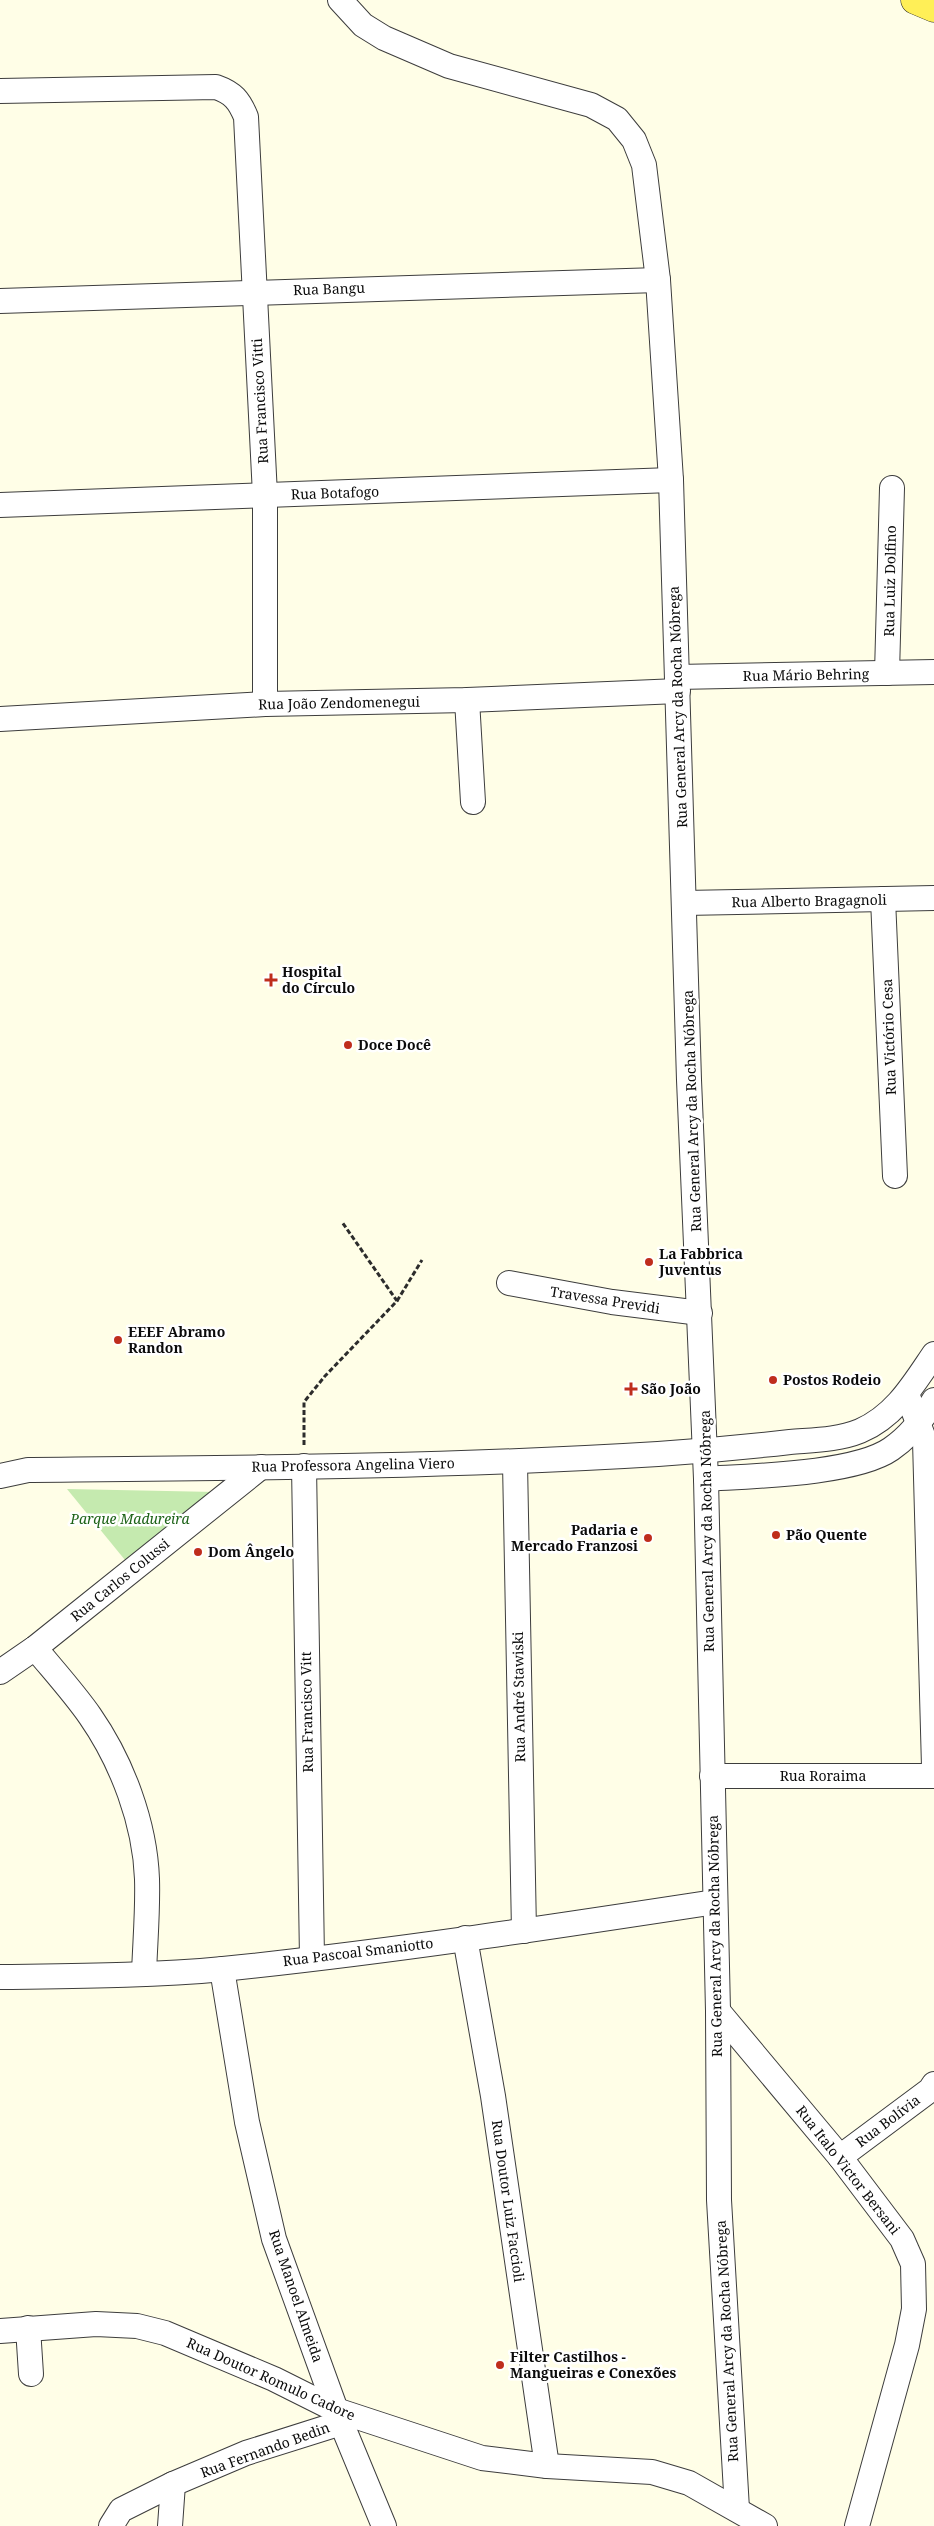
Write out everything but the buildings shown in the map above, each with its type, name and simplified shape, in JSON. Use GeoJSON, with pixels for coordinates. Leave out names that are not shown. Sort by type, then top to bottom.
{"type":"FeatureCollection","features":[{"type":"Feature","properties":{"kind":"main road"},"geometry":{"type":"LineString","coordinates":[[915,0],[934,8]]}},
{"type":"Feature","properties":{"kind":"street","name":"Rua General Arcy da Rocha Nóbrega"},"geometry":{"type":"LineString","coordinates":[[340,0],[362,25],[384,38],[449,66],[591,105],[617,119],[634,140],[644,165],[658,280],[671,480],[689,1080],[706,1451],[718,2011],[719,2200],[737,2509]]}},
{"type":"Feature","properties":{"kind":"street","name":"Rua Francisco Vitti"},"geometry":{"type":"LineString","coordinates":[[0,91],[216,87],[228,91],[239,99],[246,117],[266,495],[265,704]]}},
{"type":"Feature","properties":{"kind":"street","name":"Rua Bangu"},"geometry":{"type":"LineString","coordinates":[[0,301],[254,291],[658,280]]}},
{"type":"Feature","properties":{"kind":"street","name":"Rua Botafogo"},"geometry":{"type":"LineString","coordinates":[[0,505],[671,480]]}},
{"type":"Feature","properties":{"kind":"street","name":"Rua Luiz Dolfino"},"geometry":{"type":"LineString","coordinates":[[887,673],[892,488]]}},
{"type":"Feature","properties":{"kind":"street","name":"Rua Mário Behring"},"geometry":{"type":"LineString","coordinates":[[677,684],[934,672]]}},
{"type":"Feature","properties":{"kind":"street","name":"Rua João Zendomenegui"},"geometry":{"type":"LineString","coordinates":[[0,719],[265,704],[467,700],[677,684]]}},
{"type":"Feature","properties":{"kind":"street"},"geometry":{"type":"LineString","coordinates":[[467,700],[473,802]]}},
{"type":"Feature","properties":{"kind":"street","name":"Rua Alberto Bragagnoli"},"geometry":{"type":"LineString","coordinates":[[684,903],[934,898]]}},
{"type":"Feature","properties":{"kind":"street","name":"Rua Victório Cesa"},"geometry":{"type":"LineString","coordinates":[[883,899],[895,1176]]}},
{"type":"Feature","properties":{"kind":"street","name":"Travessa Previdi"},"geometry":{"type":"LineString","coordinates":[[510,1283],[612,1302],[700,1313]]}},
{"type":"Feature","properties":{"kind":"street","name":"Rua Professora Angelina Viero"},"geometry":{"type":"LineString","coordinates":[[0,1476],[28,1470],[515,1463],[706,1451],[834,1438],[875,1424],[907,1394],[934,1354]]}},
{"type":"Feature","properties":{"kind":"street"},"geometry":{"type":"LineString","coordinates":[[907,1394],[926,1435]]}},
{"type":"Feature","properties":{"kind":"street"},"geometry":{"type":"LineString","coordinates":[[934,1400],[926,1435],[934,1768]]}},
{"type":"Feature","properties":{"kind":"street"},"geometry":{"type":"LineString","coordinates":[[706,1479],[841,1467],[869,1460],[926,1435]]}},
{"type":"Feature","properties":{"kind":"street"},"geometry":{"type":"LineString","coordinates":[[834,1438],[841,1467]]}},
{"type":"Feature","properties":{"kind":"street","name":"Rua André Stawiski"},"geometry":{"type":"LineString","coordinates":[[515,1463],[524,1931]]}},
{"type":"Feature","properties":{"kind":"street","name":"Rua Francisco Vitt"},"geometry":{"type":"LineString","coordinates":[[304,1466],[312,1958]]}},
{"type":"Feature","properties":{"kind":"street","name":"Rua Carlos Colussi"},"geometry":{"type":"LineString","coordinates":[[0,1672],[35,1648],[261,1467]]}},
{"type":"Feature","properties":{"kind":"street"},"geometry":{"type":"LineString","coordinates":[[35,1648],[90,1716],[108,1744],[127,1786],[141,1835],[147,1878],[144,1974]]}},
{"type":"Feature","properties":{"kind":"street","name":"Rua Roraima"},"geometry":{"type":"LineString","coordinates":[[712,1776],[934,1776]]}},
{"type":"Feature","properties":{"kind":"street","name":"Rua Pascoal Smaniotto"},"geometry":{"type":"LineString","coordinates":[[0,1977],[144,1974],[222,1969],[524,1931],[715,1902]]}},
{"type":"Feature","properties":{"kind":"street","name":"Rua Doutor Luiz Faccioli"},"geometry":{"type":"LineString","coordinates":[[465,1938],[493,2096],[548,2466]]}},
{"type":"Feature","properties":{"kind":"street","name":"Rua Manoel Almeida"},"geometry":{"type":"LineString","coordinates":[[222,1969],[247,2122],[274,2239],[339,2416],[384,2526]]}},
{"type":"Feature","properties":{"kind":"street","name":"Rua Italo Victor Bersani"},"geometry":{"type":"LineString","coordinates":[[718,2011],[840,2157],[902,2239],[913,2264],[924,2274],[914,2309],[907,2345],[857,2526]]}},
{"type":"Feature","properties":{"kind":"street","name":"Rua Bolívia"},"geometry":{"type":"LineString","coordinates":[[840,2157],[930,2090],[934,2084]]}},
{"type":"Feature","properties":{"kind":"street","name":"Rua Doutor Romulo Cadore"},"geometry":{"type":"LineString","coordinates":[[0,2331],[96,2324],[137,2326],[165,2332],[274,2379],[339,2416],[482,2458],[548,2466],[652,2472],[689,2483],[765,2526]]}},
{"type":"Feature","properties":{"kind":"street"},"geometry":{"type":"LineString","coordinates":[[28,2328],[32,2374]]}},
{"type":"Feature","properties":{"kind":"street","name":"Rua Fernando Bedin"},"geometry":{"type":"LineString","coordinates":[[111,2526],[121,2510],[173,2484],[339,2416]]}},
{"type":"Feature","properties":{"kind":"street"},"geometry":{"type":"LineString","coordinates":[[170,2526],[173,2484]]}},
{"type":"Feature","properties":{"kind":"path"},"geometry":{"type":"LineString","coordinates":[[342,1222],[397,1301]]}},
{"type":"Feature","properties":{"kind":"path"},"geometry":{"type":"LineString","coordinates":[[304,1466],[304,1402],[325,1376],[397,1301],[422,1260]]}},
{"type":"Feature","properties":{"kind":"green space","name":"Parque Madureira"},"geometry":{"type":"Polygon","coordinates":[[[67,1489],[216,1492],[125,1560],[67,1489]]]}},
{"type":"Feature","properties":{"kind":"place","name":"Hospital do Círculo"},"geometry":{"type":"Point","coordinates":[271,980]}},
{"type":"Feature","properties":{"kind":"place","name":"Doce Docê"},"geometry":{"type":"Point","coordinates":[348,1045]}},
{"type":"Feature","properties":{"kind":"place","name":"La Fabbrica Juventus"},"geometry":{"type":"Point","coordinates":[649,1262]}},
{"type":"Feature","properties":{"kind":"place","name":"EEEF Abramo Randon"},"geometry":{"type":"Point","coordinates":[118,1340]}},
{"type":"Feature","properties":{"kind":"place","name":"Postos Rodeio"},"geometry":{"type":"Point","coordinates":[773,1380]}},
{"type":"Feature","properties":{"kind":"place","name":"São João"},"geometry":{"type":"Point","coordinates":[631,1389]}},
{"type":"Feature","properties":{"kind":"place","name":"Pão Quente"},"geometry":{"type":"Point","coordinates":[776,1535]}},
{"type":"Feature","properties":{"kind":"place","name":"Padaria e Mercado Franzosi"},"geometry":{"type":"Point","coordinates":[648,1538]}},
{"type":"Feature","properties":{"kind":"place","name":"Dom Ângelo"},"geometry":{"type":"Point","coordinates":[198,1552]}},
{"type":"Feature","properties":{"kind":"place","name":"Filter Castilhos - Mangueiras e Conexões"},"geometry":{"type":"Point","coordinates":[500,2365]}}]}
